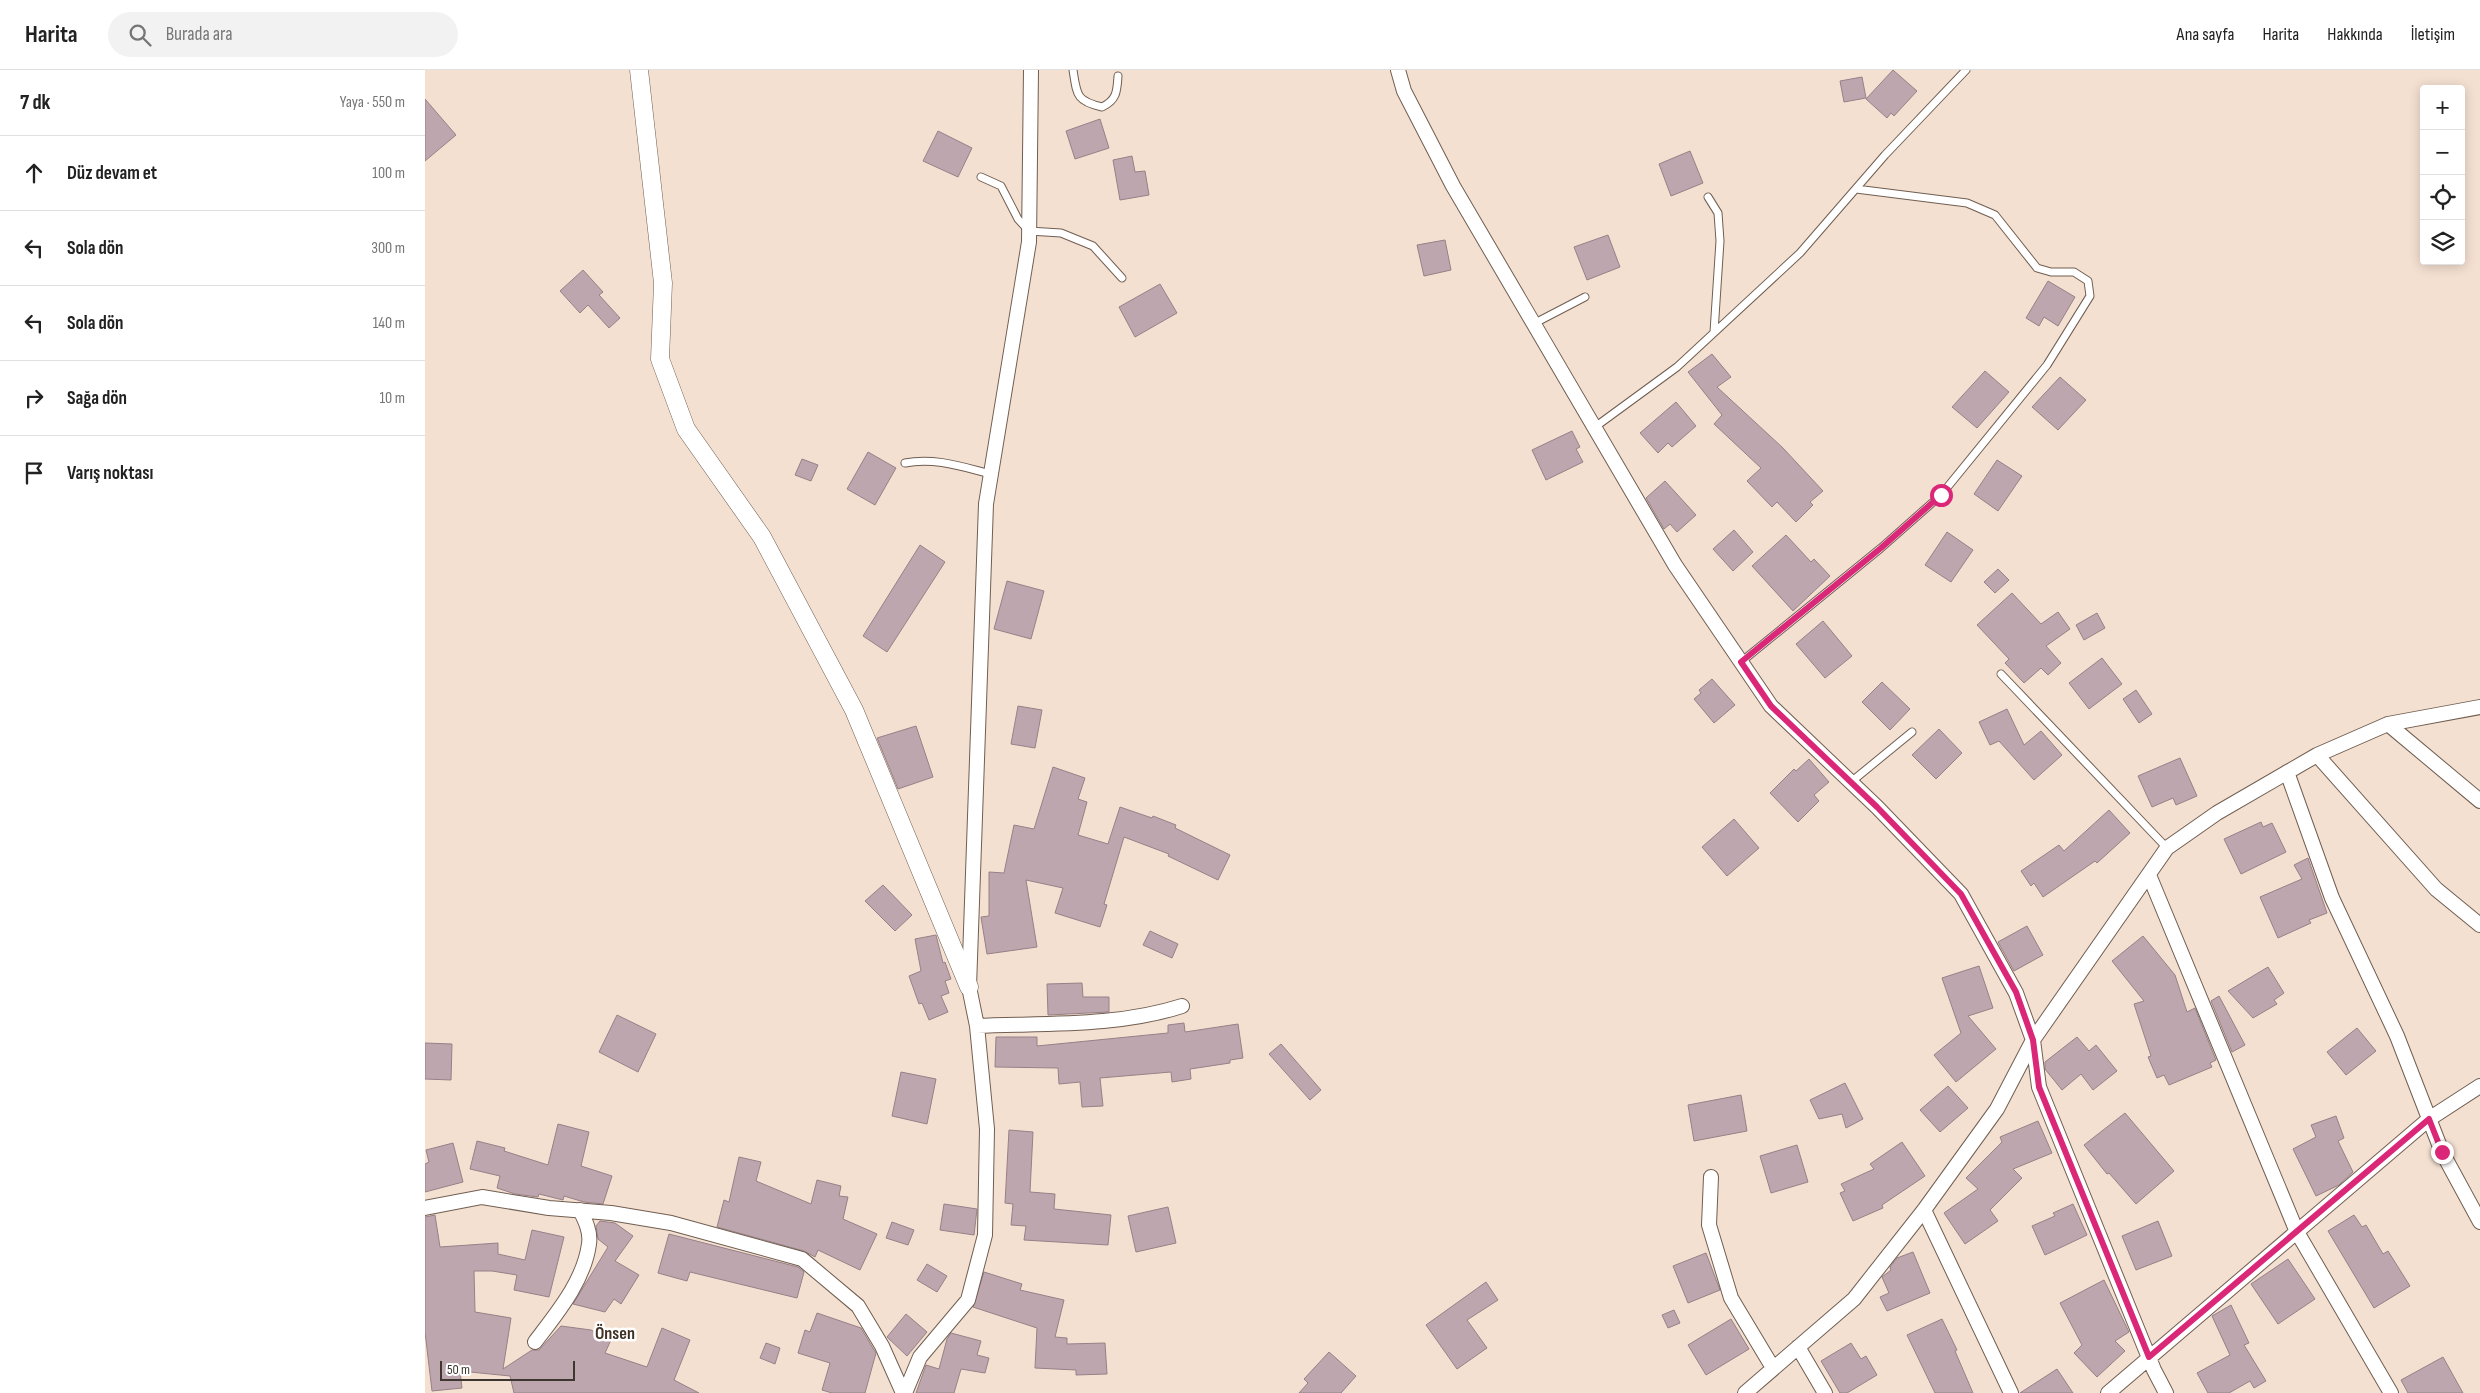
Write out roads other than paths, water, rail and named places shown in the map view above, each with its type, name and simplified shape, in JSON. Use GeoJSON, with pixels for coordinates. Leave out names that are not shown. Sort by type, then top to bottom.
{"type":"FeatureCollection","features":[{"type":"Feature","properties":{"kind":"street"},"geometry":{"type":"LineString","coordinates":[[639,70],[663,282],[660,360],[686,429],[762,537],[854,710],[969,987],[977,1026],[987,1129],[985,1235],[967,1300],[920,1356],[904,1393]]}},
{"type":"Feature","properties":{"kind":"street"},"geometry":{"type":"LineString","coordinates":[[969,987],[986,504],[1029,231],[1031,70]]}},
{"type":"Feature","properties":{"kind":"street"},"geometry":{"type":"LineString","coordinates":[[1398,70],[1404,91],[1453,186],[1535,323],[1675,565],[1771,706],[1851,782],[1961,894],[2016,992],[2033,1040],[2039,1087],[2149,1357],[2166,1393]]}},
{"type":"Feature","properties":{"kind":"street"},"geometry":{"type":"LineString","coordinates":[[1745,1393],[1854,1299],[1924,1210],[1997,1109],[2033,1040],[2167,848],[2217,813],[2317,755],[2388,724],[2480,707]]}},
{"type":"Feature","properties":{"kind":"street"},"geometry":{"type":"LineString","coordinates":[[2388,724],[2480,800]]}},
{"type":"Feature","properties":{"kind":"street"},"geometry":{"type":"LineString","coordinates":[[2317,755],[2436,889],[2480,925]]}},
{"type":"Feature","properties":{"kind":"street"},"geometry":{"type":"LineString","coordinates":[[2287,772],[2332,898],[2397,1036],[2442,1152],[2480,1222]]}},
{"type":"Feature","properties":{"kind":"street"},"geometry":{"type":"LineString","coordinates":[[2149,875],[2297,1232],[2391,1393]]}},
{"type":"Feature","properties":{"kind":"street"},"geometry":{"type":"LineString","coordinates":[[977,1026],[1099,1021],[1166,1011],[1182,1006]]}},
{"type":"Feature","properties":{"kind":"street"},"geometry":{"type":"LineString","coordinates":[[2108,1393],[2429,1119],[2480,1086]]}},
{"type":"Feature","properties":{"kind":"street"},"geometry":{"type":"LineString","coordinates":[[1711,1177],[1709,1225],[1731,1298],[1773,1368]]}},
{"type":"Feature","properties":{"kind":"street"},"geometry":{"type":"LineString","coordinates":[[425,1208],[482,1197],[611,1213],[671,1223],[802,1259],[858,1306],[882,1346],[904,1393]]}},
{"type":"Feature","properties":{"kind":"street"},"geometry":{"type":"LineString","coordinates":[[535,1342],[576,1284],[589,1243],[587,1226],[580,1210]]}},
{"type":"Feature","properties":{"kind":"street"},"geometry":{"type":"LineString","coordinates":[[1924,1210],[2011,1393]]}},
{"type":"Feature","properties":{"kind":"street"},"geometry":{"type":"LineString","coordinates":[[1798,1347],[1825,1393]]}},
{"type":"Feature","properties":{"kind":"lane"},"geometry":{"type":"LineString","coordinates":[[1073,70],[1078,96],[1083,102],[1103,107],[1112,102],[1117,93],[1118,76]]}},
{"type":"Feature","properties":{"kind":"lane"},"geometry":{"type":"LineString","coordinates":[[1595,427],[1677,367],[1800,253],[1885,155],[1967,70]]}},
{"type":"Feature","properties":{"kind":"lane"},"geometry":{"type":"LineString","coordinates":[[981,177],[1001,186],[1018,219],[1029,231],[1061,233],[1093,246],[1122,278]]}},
{"type":"Feature","properties":{"kind":"lane"},"geometry":{"type":"LineString","coordinates":[[1741,662],[1881,548],[1941,495],[2047,365],[2090,296],[2088,281],[2074,272],[2051,272],[2037,268],[1995,215],[1967,204],[1856,188]]}},
{"type":"Feature","properties":{"kind":"lane"},"geometry":{"type":"LineString","coordinates":[[1708,197],[1718,213],[1720,241],[1714,332]]}},
{"type":"Feature","properties":{"kind":"lane"},"geometry":{"type":"LineString","coordinates":[[1535,323],[1585,297]]}},
{"type":"Feature","properties":{"kind":"lane"},"geometry":{"type":"LineString","coordinates":[[905,463],[919,460],[941,462],[991,474]]}},
{"type":"Feature","properties":{"kind":"lane"},"geometry":{"type":"LineString","coordinates":[[2001,674],[2167,848]]}},
{"type":"Feature","properties":{"kind":"lane"},"geometry":{"type":"LineString","coordinates":[[1851,782],[1912,732]]}},
{"type":"Feature","properties":{"kind":"district","name":"Önsen"},"geometry":{"type":"Point","coordinates":[615,1333]}}]}
